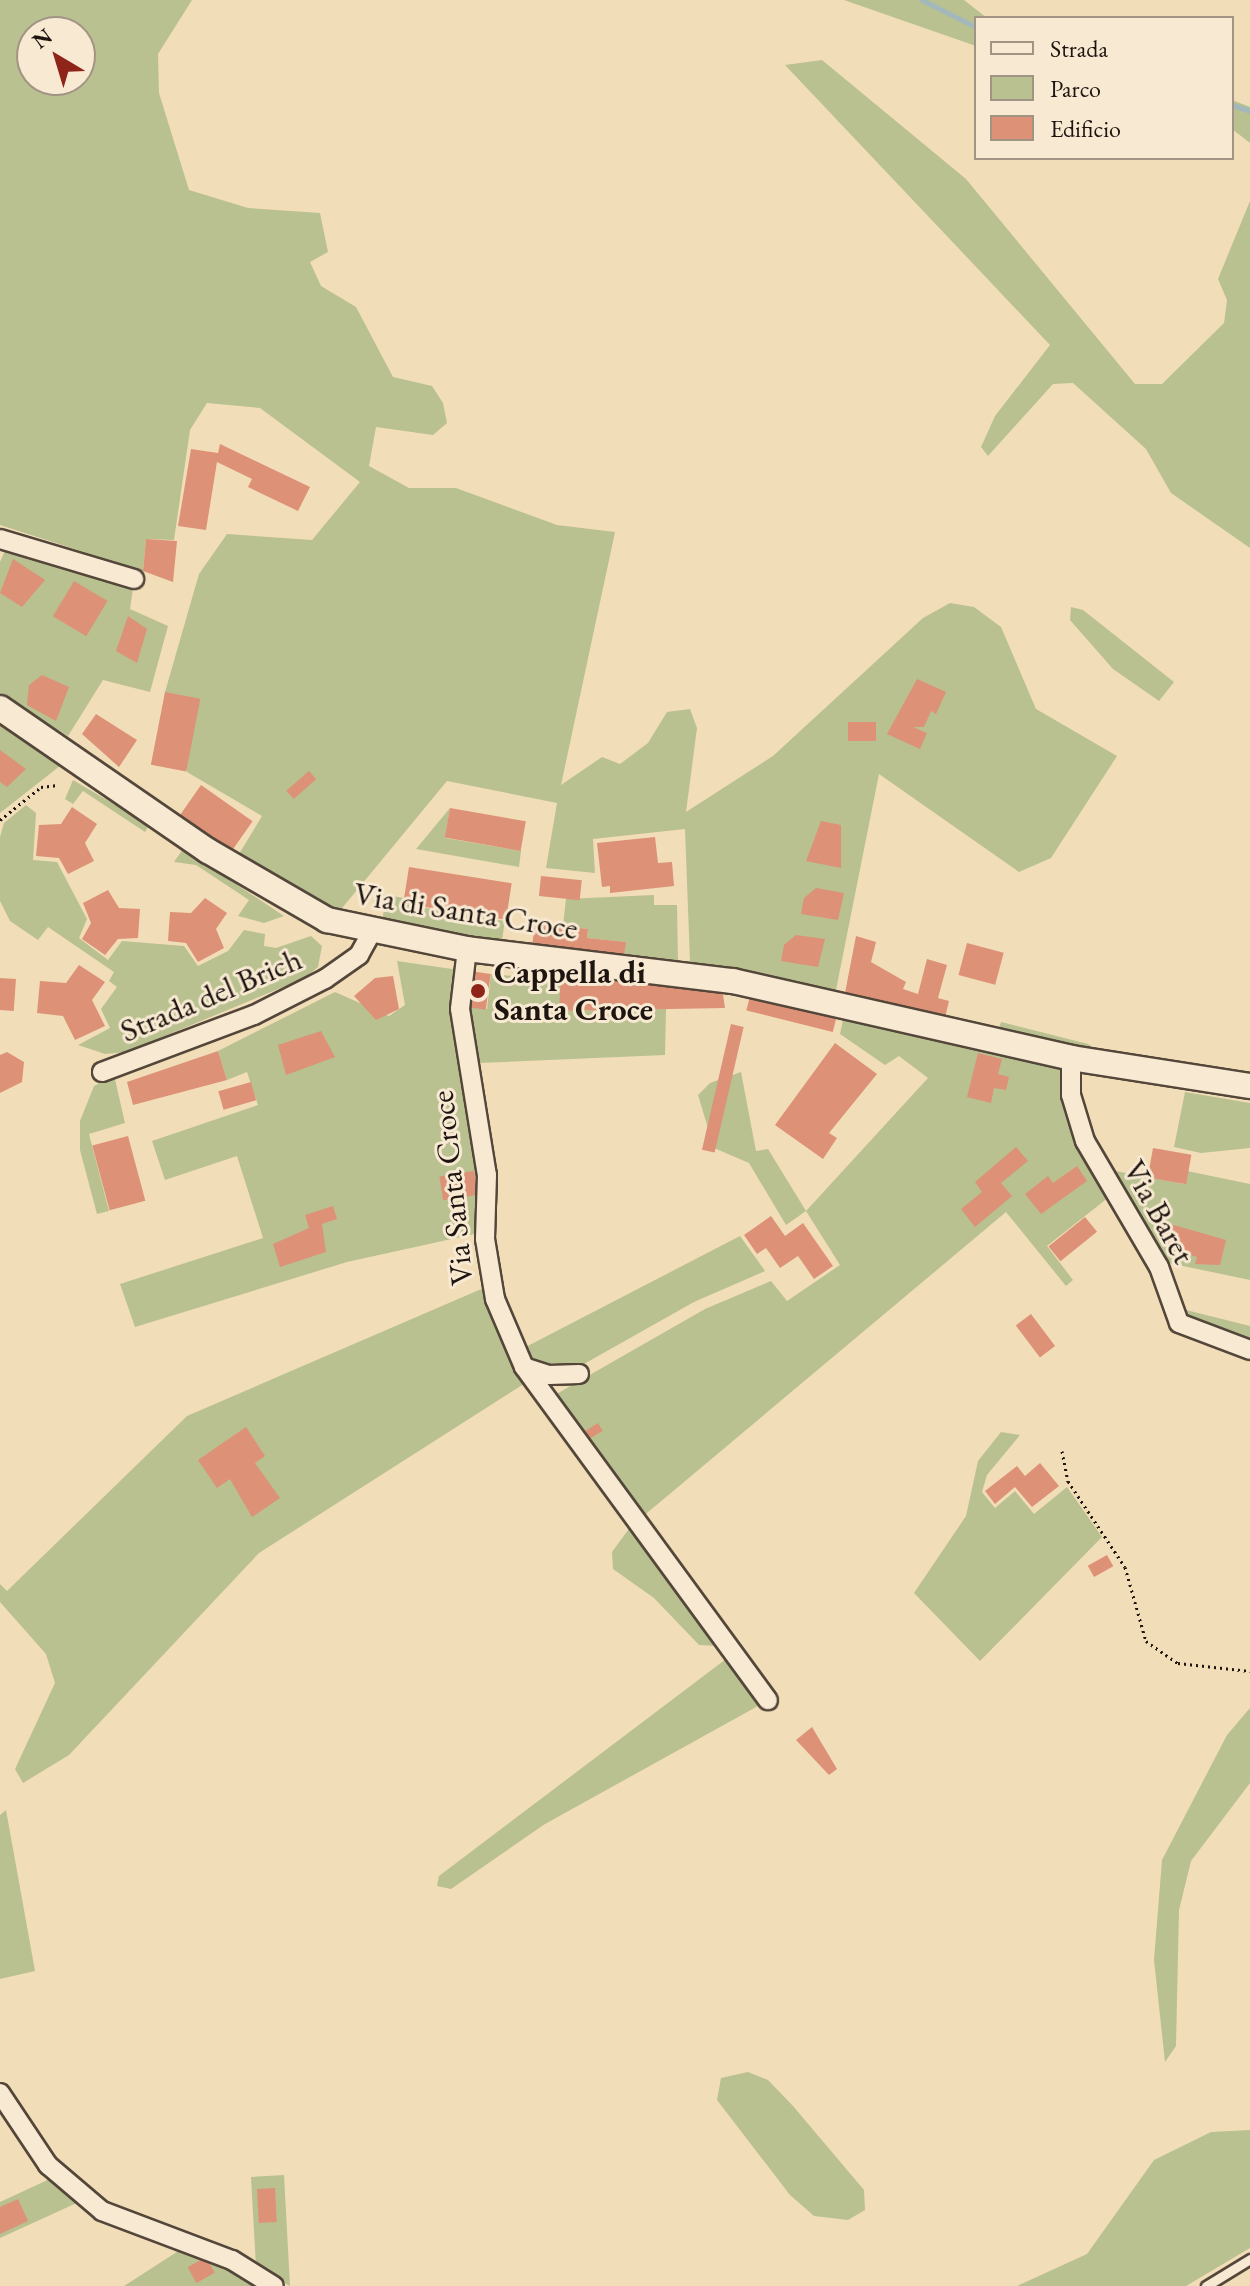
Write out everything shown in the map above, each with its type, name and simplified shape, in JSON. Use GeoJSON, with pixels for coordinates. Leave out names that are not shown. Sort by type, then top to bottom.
{"type":"FeatureCollection","features":[{"type":"Feature","properties":{"kind":"main road","name":"Via di Santa Croce"},"geometry":{"type":"LineString","coordinates":[[0,708],[293,906],[372,932],[467,949],[733,981],[1071,1058],[1250,1086]]}},
{"type":"Feature","properties":{"kind":"street"},"geometry":{"type":"LineString","coordinates":[[0,539],[134,579]]}},
{"type":"Feature","properties":{"kind":"street","name":"Strada del Brich"},"geometry":{"type":"LineString","coordinates":[[102,1072],[254,1015],[325,979],[359,955],[372,932]]}},
{"type":"Feature","properties":{"kind":"street","name":"Via Santa Croce"},"geometry":{"type":"LineString","coordinates":[[467,949],[460,1009],[487,1175],[485,1247],[501,1322],[524,1367],[768,1700]]}},
{"type":"Feature","properties":{"kind":"street","name":"Via Baret"},"geometry":{"type":"LineString","coordinates":[[1071,1058],[1071,1095],[1085,1141],[1159,1267],[1177,1320],[1250,1350]]}},
{"type":"Feature","properties":{"kind":"street"},"geometry":{"type":"LineString","coordinates":[[524,1367],[549,1375],[579,1374]]}},
{"type":"Feature","properties":{"kind":"street"},"geometry":{"type":"LineString","coordinates":[[0,2093],[48,2165],[102,2211],[232,2260],[274,2286]]}},
{"type":"Feature","properties":{"kind":"lane"},"geometry":{"type":"LineString","coordinates":[[1206,2286],[1250,2259]]}},
{"type":"Feature","properties":{"kind":"path"},"geometry":{"type":"LineString","coordinates":[[0,820],[41,787],[58,785]]}},
{"type":"Feature","properties":{"kind":"path"},"geometry":{"type":"LineString","coordinates":[[1062,1451],[1068,1481],[1125,1567],[1149,1645],[1178,1663],[1250,1671]]}},
{"type":"Feature","properties":{"kind":"green space"},"geometry":{"type":"Polygon","coordinates":[[[0,0],[192,0],[158,54],[159,93],[189,190],[248,208],[320,213],[328,252],[310,262],[321,286],[356,307],[393,377],[432,386],[443,403],[447,423],[433,435],[376,427],[369,466],[409,488],[456,488],[557,525],[615,532],[561,785],[602,757],[620,764],[648,743],[667,712],[690,709],[697,728],[686,812],[773,756],[923,618],[950,603],[974,607],[1001,627],[1036,709],[1117,756],[1051,858],[1019,872],[879,774],[836,990],[690,962],[685,829],[593,839],[595,873],[546,868],[557,803],[447,781],[338,913],[236,859],[262,816],[187,772],[165,692],[199,574],[227,534],[312,540],[360,482],[260,408],[207,403],[190,430],[174,540],[146,539],[143,571],[0,525],[0,0]]]}},
{"type":"Feature","properties":{"kind":"green space"},"geometry":{"type":"Polygon","coordinates":[[[844,0],[964,0],[984,16],[974,16],[974,45],[844,0]]]}},
{"type":"Feature","properties":{"kind":"green space"},"geometry":{"type":"Polygon","coordinates":[[[822,60],[966,179],[1135,384],[1162,384],[1224,323],[1227,300],[1218,279],[1250,201],[1250,548],[1171,493],[1146,449],[1073,383],[1053,384],[988,456],[981,447],[995,416],[1050,345],[785,65],[822,60]]]}},
{"type":"Feature","properties":{"kind":"green space"},"geometry":{"type":"Polygon","coordinates":[[[1234,101],[1250,107],[1250,143],[1234,131],[1234,101]]]}},
{"type":"Feature","properties":{"kind":"green space"},"geometry":{"type":"Polygon","coordinates":[[[6,548],[133,589],[130,609],[168,626],[150,692],[103,680],[68,736],[0,694],[0,562],[6,548]]]}},
{"type":"Feature","properties":{"kind":"green space"},"geometry":{"type":"Polygon","coordinates":[[[1071,607],[1083,610],[1174,682],[1159,701],[1113,669],[1070,620],[1071,607]]]}},
{"type":"Feature","properties":{"kind":"green space"},"geometry":{"type":"Polygon","coordinates":[[[0,719],[65,762],[0,813],[0,719]]]}},
{"type":"Feature","properties":{"kind":"green space"},"geometry":{"type":"Polygon","coordinates":[[[73,780],[149,825],[145,832],[83,791],[73,804],[65,799],[73,780]]]}},
{"type":"Feature","properties":{"kind":"green space"},"geometry":{"type":"Polygon","coordinates":[[[26,805],[36,813],[33,860],[57,862],[87,919],[79,938],[108,960],[122,941],[184,946],[198,966],[228,951],[244,930],[265,934],[264,946],[276,948],[311,936],[322,946],[318,967],[305,978],[126,1052],[105,1054],[78,1045],[110,1028],[101,1009],[117,987],[109,981],[114,972],[48,927],[38,940],[10,921],[0,901],[0,837],[4,823],[26,805]]]}},
{"type":"Feature","properties":{"kind":"green space"},"geometry":{"type":"Polygon","coordinates":[[[450,808],[445,838],[521,851],[519,867],[416,849],[450,808]]]}},
{"type":"Feature","properties":{"kind":"green space"},"geometry":{"type":"Polygon","coordinates":[[[183,849],[284,916],[264,923],[238,916],[249,900],[196,865],[174,862],[183,849]]]}},
{"type":"Feature","properties":{"kind":"green space"},"geometry":{"type":"Polygon","coordinates":[[[379,894],[404,898],[403,904],[505,921],[502,940],[382,921],[385,904],[373,902],[379,894]]]}},
{"type":"Feature","properties":{"kind":"green space"},"geometry":{"type":"Polygon","coordinates":[[[654,895],[654,905],[677,905],[678,961],[624,956],[625,942],[587,938],[588,929],[563,926],[566,899],[654,895]]]}},
{"type":"Feature","properties":{"kind":"green space"},"geometry":{"type":"Polygon","coordinates":[[[397,961],[459,970],[482,1173],[479,1233],[347,1262],[135,1327],[120,1284],[263,1238],[237,1156],[165,1180],[152,1141],[258,1105],[247,1072],[227,1080],[218,1051],[335,992],[389,1016],[405,1005],[397,961]]]}},
{"type":"Feature","properties":{"kind":"green space"},"geometry":{"type":"Polygon","coordinates":[[[491,974],[561,980],[560,1011],[666,1009],[665,1055],[479,1063],[489,1157],[465,1007],[487,1009],[491,974]]]}},
{"type":"Feature","properties":{"kind":"green space"},"geometry":{"type":"Polygon","coordinates":[[[844,1015],[1061,1066],[1070,1128],[1109,1197],[1047,1246],[1073,1280],[1066,1286],[1006,1212],[641,1518],[553,1396],[705,1309],[771,1281],[787,1301],[840,1265],[806,1211],[928,1078],[899,1056],[885,1065],[840,1034],[844,1015]]]}},
{"type":"Feature","properties":{"kind":"green space"},"geometry":{"type":"Polygon","coordinates":[[[1001,1022],[1088,1044],[1099,1052],[997,1034],[1001,1022]]]}},
{"type":"Feature","properties":{"kind":"green space"},"geometry":{"type":"Polygon","coordinates":[[[741,1072],[756,1151],[768,1149],[806,1211],[786,1225],[749,1163],[714,1148],[698,1095],[710,1083],[741,1072]]]}},
{"type":"Feature","properties":{"kind":"green space"},"geometry":{"type":"Polygon","coordinates":[[[114,1075],[125,1123],[89,1134],[109,1211],[97,1214],[80,1150],[80,1121],[94,1086],[114,1075]]]}},
{"type":"Feature","properties":{"kind":"green space"},"geometry":{"type":"Polygon","coordinates":[[[1185,1092],[1250,1103],[1250,1148],[1201,1153],[1174,1147],[1185,1092]]]}},
{"type":"Feature","properties":{"kind":"green space"},"geometry":{"type":"Polygon","coordinates":[[[1110,1170],[1184,1184],[1187,1171],[1250,1184],[1250,1280],[1164,1262],[1110,1170]]]}},
{"type":"Feature","properties":{"kind":"green space"},"geometry":{"type":"Polygon","coordinates":[[[740,1236],[765,1271],[694,1302],[575,1369],[539,1367],[518,1351],[740,1236]]]}},
{"type":"Feature","properties":{"kind":"green space"},"geometry":{"type":"Polygon","coordinates":[[[486,1287],[527,1382],[259,1553],[69,1755],[23,1783],[15,1769],[55,1683],[46,1654],[0,1602],[0,1584],[7,1591],[187,1416],[486,1287]]]}},
{"type":"Feature","properties":{"kind":"green space"},"geometry":{"type":"Polygon","coordinates":[[[1178,1308],[1250,1326],[1250,1346],[1198,1329],[1178,1308]]]}},
{"type":"Feature","properties":{"kind":"green space"},"geometry":{"type":"Polygon","coordinates":[[[1001,1432],[1020,1435],[987,1475],[982,1492],[995,1508],[1015,1491],[1034,1514],[1067,1487],[1102,1537],[980,1661],[914,1593],[966,1516],[978,1461],[1001,1432]]]}},
{"type":"Feature","properties":{"kind":"green space"},"geometry":{"type":"Polygon","coordinates":[[[631,1526],[717,1646],[699,1645],[654,1598],[613,1569],[612,1552],[631,1526]]]}},
{"type":"Feature","properties":{"kind":"green space"},"geometry":{"type":"Polygon","coordinates":[[[726,1659],[758,1706],[545,1824],[451,1889],[437,1886],[439,1876],[726,1659]]]}},
{"type":"Feature","properties":{"kind":"green space"},"geometry":{"type":"Polygon","coordinates":[[[1250,1708],[1250,1783],[1191,1861],[1179,1910],[1176,2046],[1165,2062],[1154,1960],[1162,1860],[1227,1735],[1250,1708]]]}},
{"type":"Feature","properties":{"kind":"green space"},"geometry":{"type":"Polygon","coordinates":[[[6,1810],[35,1971],[0,1979],[0,1815],[6,1810]]]}},
{"type":"Feature","properties":{"kind":"green space"},"geometry":{"type":"Polygon","coordinates":[[[748,2072],[768,2080],[793,2106],[864,2190],[865,2210],[848,2220],[814,2216],[790,2195],[717,2100],[721,2078],[748,2072]]]}},
{"type":"Feature","properties":{"kind":"green space"},"geometry":{"type":"Polygon","coordinates":[[[1250,2130],[1250,2248],[1186,2286],[1017,2286],[1087,2254],[1154,2160],[1211,2132],[1250,2130]]]}},
{"type":"Feature","properties":{"kind":"green space"},"geometry":{"type":"Polygon","coordinates":[[[284,2175],[290,2286],[256,2267],[251,2177],[284,2175]]]}},
{"type":"Feature","properties":{"kind":"green space"},"geometry":{"type":"Polygon","coordinates":[[[54,2177],[81,2201],[0,2238],[0,2202],[54,2177]]]}},
{"type":"Feature","properties":{"kind":"green space"},"geometry":{"type":"Polygon","coordinates":[[[183,2248],[200,2253],[264,2286],[124,2286],[183,2248]]]}},
{"type":"Feature","properties":{"kind":"building"},"geometry":{"type":"Polygon","coordinates":[[[220,444],[310,487],[298,511],[248,487],[252,479],[217,462],[206,530],[178,526],[191,449],[218,453],[220,444]]]}},
{"type":"Feature","properties":{"kind":"building"},"geometry":{"type":"Polygon","coordinates":[[[146,539],[177,541],[173,582],[143,571],[146,539]]]}},
{"type":"Feature","properties":{"kind":"building"},"geometry":{"type":"Polygon","coordinates":[[[13,559],[45,580],[22,607],[0,593],[13,559]]]}},
{"type":"Feature","properties":{"kind":"building"},"geometry":{"type":"Polygon","coordinates":[[[74,581],[107,601],[86,636],[53,616],[74,581]]]}},
{"type":"Feature","properties":{"kind":"building"},"geometry":{"type":"Polygon","coordinates":[[[128,616],[147,629],[137,663],[116,651],[128,616]]]}},
{"type":"Feature","properties":{"kind":"building"},"geometry":{"type":"Polygon","coordinates":[[[42,675],[69,687],[56,721],[27,705],[29,685],[42,675]]]}},
{"type":"Feature","properties":{"kind":"building"},"geometry":{"type":"Polygon","coordinates":[[[917,679],[946,692],[936,714],[931,711],[924,727],[913,727],[927,733],[920,749],[887,734],[917,679]]]}},
{"type":"Feature","properties":{"kind":"building"},"geometry":{"type":"Polygon","coordinates":[[[165,692],[200,699],[186,772],[151,765],[165,692]]]}},
{"type":"Feature","properties":{"kind":"building"},"geometry":{"type":"Polygon","coordinates":[[[96,714],[137,740],[119,767],[82,734],[96,714]]]}},
{"type":"Feature","properties":{"kind":"building"},"geometry":{"type":"Polygon","coordinates":[[[848,722],[876,722],[876,741],[848,741],[848,722]]]}},
{"type":"Feature","properties":{"kind":"building"},"geometry":{"type":"Polygon","coordinates":[[[0,750],[26,769],[7,787],[0,782],[0,750]]]}},
{"type":"Feature","properties":{"kind":"building"},"geometry":{"type":"Polygon","coordinates":[[[309,771],[316,779],[294,799],[286,791],[309,771]]]}},
{"type":"Feature","properties":{"kind":"building"},"geometry":{"type":"Polygon","coordinates":[[[201,785],[253,821],[231,852],[179,816],[201,785]]]}},
{"type":"Feature","properties":{"kind":"building"},"geometry":{"type":"Polygon","coordinates":[[[72,807],[97,824],[85,843],[94,861],[68,874],[59,858],[36,856],[39,825],[61,824],[72,807]]]}},
{"type":"Feature","properties":{"kind":"building"},"geometry":{"type":"Polygon","coordinates":[[[450,808],[526,821],[521,851],[445,838],[450,808]]]}},
{"type":"Feature","properties":{"kind":"building"},"geometry":{"type":"Polygon","coordinates":[[[821,821],[841,825],[841,868],[806,861],[821,821]]]}},
{"type":"Feature","properties":{"kind":"building"},"geometry":{"type":"Polygon","coordinates":[[[655,837],[658,863],[672,862],[674,886],[610,893],[610,886],[602,887],[597,843],[655,837]]]}},
{"type":"Feature","properties":{"kind":"building"},"geometry":{"type":"Polygon","coordinates":[[[409,867],[512,883],[506,920],[403,904],[409,867]]]}},
{"type":"Feature","properties":{"kind":"building"},"geometry":{"type":"Polygon","coordinates":[[[541,876],[582,880],[580,900],[539,896],[541,876]]]}},
{"type":"Feature","properties":{"kind":"building"},"geometry":{"type":"Polygon","coordinates":[[[816,888],[844,893],[838,920],[801,914],[804,898],[816,888]]]}},
{"type":"Feature","properties":{"kind":"building"},"geometry":{"type":"Polygon","coordinates":[[[108,890],[119,908],[140,909],[138,938],[118,939],[105,955],[82,939],[91,923],[83,903],[108,890]]]}},
{"type":"Feature","properties":{"kind":"building"},"geometry":{"type":"Polygon","coordinates":[[[205,898],[227,913],[216,929],[224,948],[198,962],[186,943],[168,941],[170,912],[191,913],[205,898]]]}},
{"type":"Feature","properties":{"kind":"building"},"geometry":{"type":"Polygon","coordinates":[[[535,923],[588,929],[587,938],[626,942],[624,956],[532,946],[535,923]]]}},
{"type":"Feature","properties":{"kind":"building"},"geometry":{"type":"Polygon","coordinates":[[[796,935],[825,939],[818,967],[781,961],[784,945],[796,935]]]}},
{"type":"Feature","properties":{"kind":"building"},"geometry":{"type":"Polygon","coordinates":[[[856,936],[876,942],[871,962],[906,982],[903,989],[918,994],[927,959],[947,965],[938,998],[949,1001],[944,1022],[845,993],[856,936]]]}},
{"type":"Feature","properties":{"kind":"building"},"geometry":{"type":"Polygon","coordinates":[[[967,943],[1004,953],[995,985],[958,975],[967,943]]]}},
{"type":"Feature","properties":{"kind":"building"},"geometry":{"type":"Polygon","coordinates":[[[79,965],[105,982],[92,1000],[105,1026],[75,1040],[63,1016],[37,1013],[40,981],[66,983],[79,965]]]}},
{"type":"Feature","properties":{"kind":"building","name":"Cappella di Santa Croce"},"geometry":{"type":"Polygon","coordinates":[[[469,971],[491,974],[486,1010],[464,1007],[469,971]]]}},
{"type":"Feature","properties":{"kind":"building"},"geometry":{"type":"Polygon","coordinates":[[[561,972],[722,988],[725,1008],[559,1011],[561,972]]]}},
{"type":"Feature","properties":{"kind":"building"},"geometry":{"type":"Polygon","coordinates":[[[393,976],[399,1009],[376,1020],[354,996],[375,978],[393,976]]]}},
{"type":"Feature","properties":{"kind":"building"},"geometry":{"type":"Polygon","coordinates":[[[0,978],[16,979],[14,1011],[0,1010],[0,978]]]}},
{"type":"Feature","properties":{"kind":"building"},"geometry":{"type":"Polygon","coordinates":[[[751,992],[837,1014],[833,1032],[746,1010],[751,992]]]}},
{"type":"Feature","properties":{"kind":"building"},"geometry":{"type":"Polygon","coordinates":[[[731,1024],[744,1027],[715,1153],[702,1150],[731,1024]]]}},
{"type":"Feature","properties":{"kind":"building"},"geometry":{"type":"Polygon","coordinates":[[[321,1031],[335,1057],[286,1075],[278,1045],[321,1031]]]}},
{"type":"Feature","properties":{"kind":"building"},"geometry":{"type":"Polygon","coordinates":[[[835,1043],[877,1074],[829,1133],[837,1138],[823,1159],[775,1125],[835,1043]]]}},
{"type":"Feature","properties":{"kind":"building"},"geometry":{"type":"Polygon","coordinates":[[[218,1051],[227,1080],[133,1105],[127,1082],[218,1051]]]}},
{"type":"Feature","properties":{"kind":"building"},"geometry":{"type":"Polygon","coordinates":[[[7,1052],[24,1062],[22,1082],[0,1093],[0,1055],[7,1052]]]}},
{"type":"Feature","properties":{"kind":"building"},"geometry":{"type":"Polygon","coordinates":[[[978,1053],[1002,1059],[998,1074],[1009,1077],[1006,1090],[994,1088],[991,1103],[967,1097],[978,1053]]]}},
{"type":"Feature","properties":{"kind":"building"},"geometry":{"type":"Polygon","coordinates":[[[251,1082],[256,1100],[224,1110],[218,1091],[251,1082]]]}},
{"type":"Feature","properties":{"kind":"building"},"geometry":{"type":"Polygon","coordinates":[[[128,1136],[145,1201],[110,1210],[92,1146],[128,1136]]]}},
{"type":"Feature","properties":{"kind":"building"},"geometry":{"type":"Polygon","coordinates":[[[1016,1147],[1028,1161],[1001,1183],[1012,1196],[975,1227],[961,1209],[982,1192],[975,1182],[1016,1147]]]}},
{"type":"Feature","properties":{"kind":"building"},"geometry":{"type":"Polygon","coordinates":[[[1153,1148],[1191,1155],[1186,1184],[1148,1178],[1153,1148]]]}},
{"type":"Feature","properties":{"kind":"building"},"geometry":{"type":"Polygon","coordinates":[[[1077,1166],[1087,1181],[1041,1214],[1025,1194],[1048,1176],[1053,1183],[1077,1166]]]}},
{"type":"Feature","properties":{"kind":"building"},"geometry":{"type":"Polygon","coordinates":[[[474,1171],[478,1195],[443,1200],[439,1176],[474,1171]]]}},
{"type":"Feature","properties":{"kind":"building"},"geometry":{"type":"Polygon","coordinates":[[[333,1206],[337,1219],[322,1224],[326,1252],[280,1267],[273,1244],[309,1228],[305,1215],[333,1206]]]}},
{"type":"Feature","properties":{"kind":"building"},"geometry":{"type":"Polygon","coordinates":[[[771,1216],[785,1236],[803,1223],[833,1266],[814,1279],[798,1256],[780,1268],[766,1248],[757,1254],[744,1235],[771,1216]]]}},
{"type":"Feature","properties":{"kind":"building"},"geometry":{"type":"Polygon","coordinates":[[[1085,1217],[1097,1232],[1060,1261],[1048,1247],[1085,1217]]]}},
{"type":"Feature","properties":{"kind":"building"},"geometry":{"type":"Polygon","coordinates":[[[1163,1222],[1226,1240],[1220,1265],[1195,1264],[1197,1257],[1162,1246],[1163,1222]]]}},
{"type":"Feature","properties":{"kind":"building"},"geometry":{"type":"Polygon","coordinates":[[[1031,1314],[1055,1346],[1040,1357],[1016,1325],[1031,1314]]]}},
{"type":"Feature","properties":{"kind":"building"},"geometry":{"type":"Polygon","coordinates":[[[598,1423],[603,1431],[590,1439],[585,1431],[598,1423]]]}},
{"type":"Feature","properties":{"kind":"building"},"geometry":{"type":"Polygon","coordinates":[[[246,1427],[265,1456],[255,1463],[280,1498],[252,1517],[230,1479],[217,1488],[198,1460],[246,1427]]]}},
{"type":"Feature","properties":{"kind":"building"},"geometry":{"type":"Polygon","coordinates":[[[1040,1463],[1059,1486],[1032,1507],[1015,1487],[995,1504],[985,1491],[1017,1466],[1025,1476],[1040,1463]]]}},
{"type":"Feature","properties":{"kind":"building"},"geometry":{"type":"Polygon","coordinates":[[[1107,1555],[1113,1566],[1094,1577],[1088,1566],[1107,1555]]]}},
{"type":"Feature","properties":{"kind":"building"},"geometry":{"type":"Polygon","coordinates":[[[812,1727],[837,1769],[829,1775],[796,1740],[812,1727]]]}},
{"type":"Feature","properties":{"kind":"building"},"geometry":{"type":"Polygon","coordinates":[[[275,2188],[277,2222],[259,2223],[257,2189],[275,2188]]]}},
{"type":"Feature","properties":{"kind":"building"},"geometry":{"type":"Polygon","coordinates":[[[18,2199],[28,2221],[0,2234],[0,2207],[18,2199]]]}},
{"type":"Feature","properties":{"kind":"building"},"geometry":{"type":"Polygon","coordinates":[[[206,2257],[215,2273],[196,2283],[188,2267],[206,2257]]]}},
{"type":"Feature","properties":{"kind":"waterway"},"geometry":{"type":"LineString","coordinates":[[922,0],[974,26]]}},
{"type":"Feature","properties":{"kind":"waterway"},"geometry":{"type":"LineString","coordinates":[[1234,106],[1250,111]]}},
{"type":"Feature","properties":{"kind":"place","name":"Cappella di Santa Croce"},"geometry":{"type":"Point","coordinates":[478,991]}}]}
